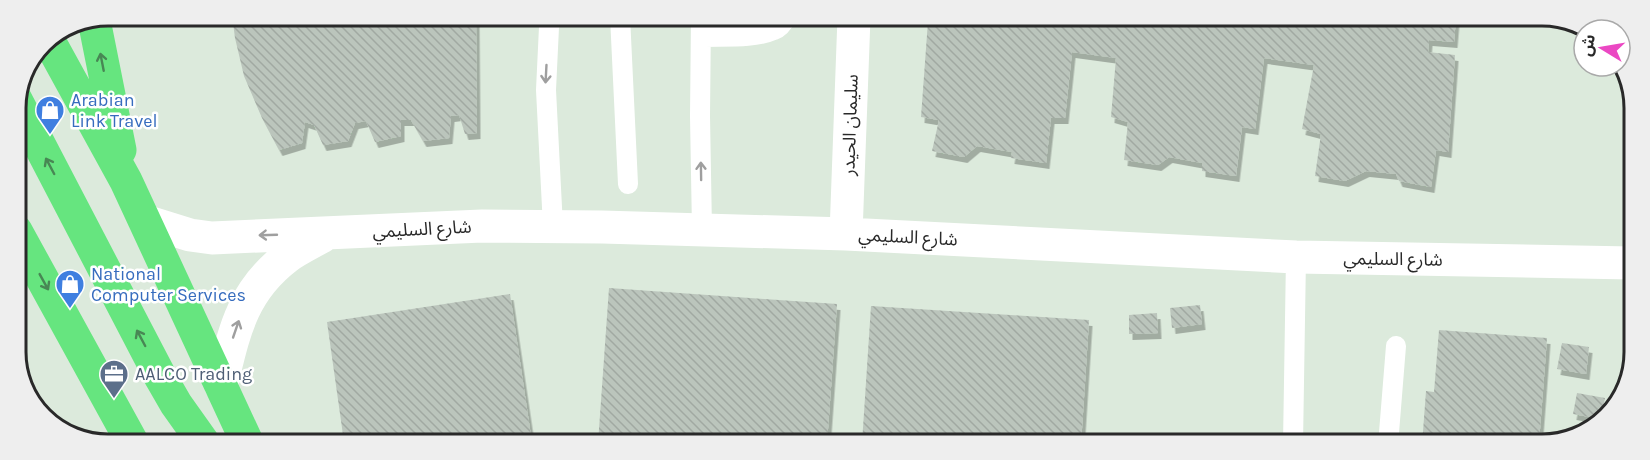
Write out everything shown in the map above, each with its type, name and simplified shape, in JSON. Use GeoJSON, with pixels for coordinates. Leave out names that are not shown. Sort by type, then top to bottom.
{"type":"FeatureCollection","features":[{"type":"Feature","properties":{"kind":"main road"},"geometry":{"type":"LineString","coordinates":[[95,26],[126,181]]}},
{"type":"Feature","properties":{"kind":"main road"},"geometry":{"type":"LineString","coordinates":[[52,47],[126,181],[243,434]]}},
{"type":"Feature","properties":{"kind":"main road"},"geometry":{"type":"LineString","coordinates":[[26,119],[161,378],[197,434]]}},
{"type":"Feature","properties":{"kind":"main road"},"geometry":{"type":"LineString","coordinates":[[25,248],[128,434]]}},
{"type":"Feature","properties":{"kind":"street","name":"سليمان الحيدر"},"geometry":{"type":"LineString","coordinates":[[846,234],[854,25]]}},
{"type":"Feature","properties":{"kind":"street","name":"شارع السليمي"},"geometry":{"type":"LineString","coordinates":[[145,221],[190,235],[212,238],[482,226],[553,227],[846,234],[1296,256],[1624,263]]}},
{"type":"Feature","properties":{"kind":"street","name":"شارع السليمي"},"geometry":{"type":"LineString","coordinates":[[221,386],[233,337],[243,310],[257,286],[287,257],[327,233]]}},
{"type":"Feature","properties":{"kind":"lane"},"geometry":{"type":"LineString","coordinates":[[550,25],[546,90],[553,227]]}},
{"type":"Feature","properties":{"kind":"lane"},"geometry":{"type":"LineString","coordinates":[[620,25],[628,184]]}},
{"type":"Feature","properties":{"kind":"lane"},"geometry":{"type":"LineString","coordinates":[[701,25],[702,230]]}},
{"type":"Feature","properties":{"kind":"lane"},"geometry":{"type":"LineString","coordinates":[[701,37],[756,35],[776,30],[781,25]]}},
{"type":"Feature","properties":{"kind":"lane"},"geometry":{"type":"LineString","coordinates":[[1293,434],[1296,256]]}},
{"type":"Feature","properties":{"kind":"lane"},"geometry":{"type":"LineString","coordinates":[[1389,434],[1396,345]]}},
{"type":"Feature","properties":{"kind":"building"},"geometry":{"type":"Polygon","coordinates":[[[233,25],[476,25],[477,133],[465,134],[459,115],[451,116],[449,138],[423,141],[411,120],[401,120],[401,136],[375,142],[366,121],[355,123],[348,141],[323,145],[314,125],[305,122],[302,143],[279,150],[244,76],[233,25]]]}},
{"type":"Feature","properties":{"kind":"building"},"geometry":{"type":"Polygon","coordinates":[[[928,25],[1455,25],[1454,42],[1429,40],[1428,52],[1455,55],[1448,152],[1436,150],[1431,187],[1399,181],[1396,174],[1366,171],[1345,181],[1315,176],[1321,134],[1302,129],[1314,65],[1264,58],[1255,129],[1242,127],[1236,176],[1202,171],[1202,163],[1169,157],[1158,165],[1124,160],[1128,122],[1111,117],[1116,58],[1072,52],[1065,118],[1051,118],[1046,163],[1011,158],[1012,152],[977,146],[964,157],[932,151],[939,120],[921,117],[928,25]]]}},
{"type":"Feature","properties":{"kind":"building"},"geometry":{"type":"Polygon","coordinates":[[[609,288],[837,304],[828,434],[599,434],[609,288]]]}},
{"type":"Feature","properties":{"kind":"building"},"geometry":{"type":"Polygon","coordinates":[[[510,294],[531,434],[343,434],[327,322],[510,294]]]}},
{"type":"Feature","properties":{"kind":"building"},"geometry":{"type":"Polygon","coordinates":[[[1200,305],[1202,324],[1172,328],[1170,308],[1200,305]]]}},
{"type":"Feature","properties":{"kind":"building"},"geometry":{"type":"Polygon","coordinates":[[[871,306],[1089,320],[1082,434],[863,434],[871,306]]]}},
{"type":"Feature","properties":{"kind":"building"},"geometry":{"type":"Polygon","coordinates":[[[1157,313],[1158,333],[1129,334],[1129,315],[1157,313]]]}},
{"type":"Feature","properties":{"kind":"building"},"geometry":{"type":"Polygon","coordinates":[[[1439,330],[1547,338],[1540,434],[1423,434],[1426,391],[1434,392],[1439,330]]]}},
{"type":"Feature","properties":{"kind":"building"},"geometry":{"type":"Polygon","coordinates":[[[1562,343],[1589,347],[1586,374],[1557,369],[1562,343]]]}},
{"type":"Feature","properties":{"kind":"building"},"geometry":{"type":"Polygon","coordinates":[[[1577,393],[1605,398],[1603,407],[1593,417],[1573,414],[1577,393]]]}},
{"type":"Feature","properties":{"kind":"place","name":"Arabian Link Travel"},"geometry":{"type":"Point","coordinates":[50,136]}},
{"type":"Feature","properties":{"kind":"place","name":"National Computer Services"},"geometry":{"type":"Point","coordinates":[70,310]}},
{"type":"Feature","properties":{"kind":"place","name":"AALCO Trading"},"geometry":{"type":"Point","coordinates":[114,400]}}]}
